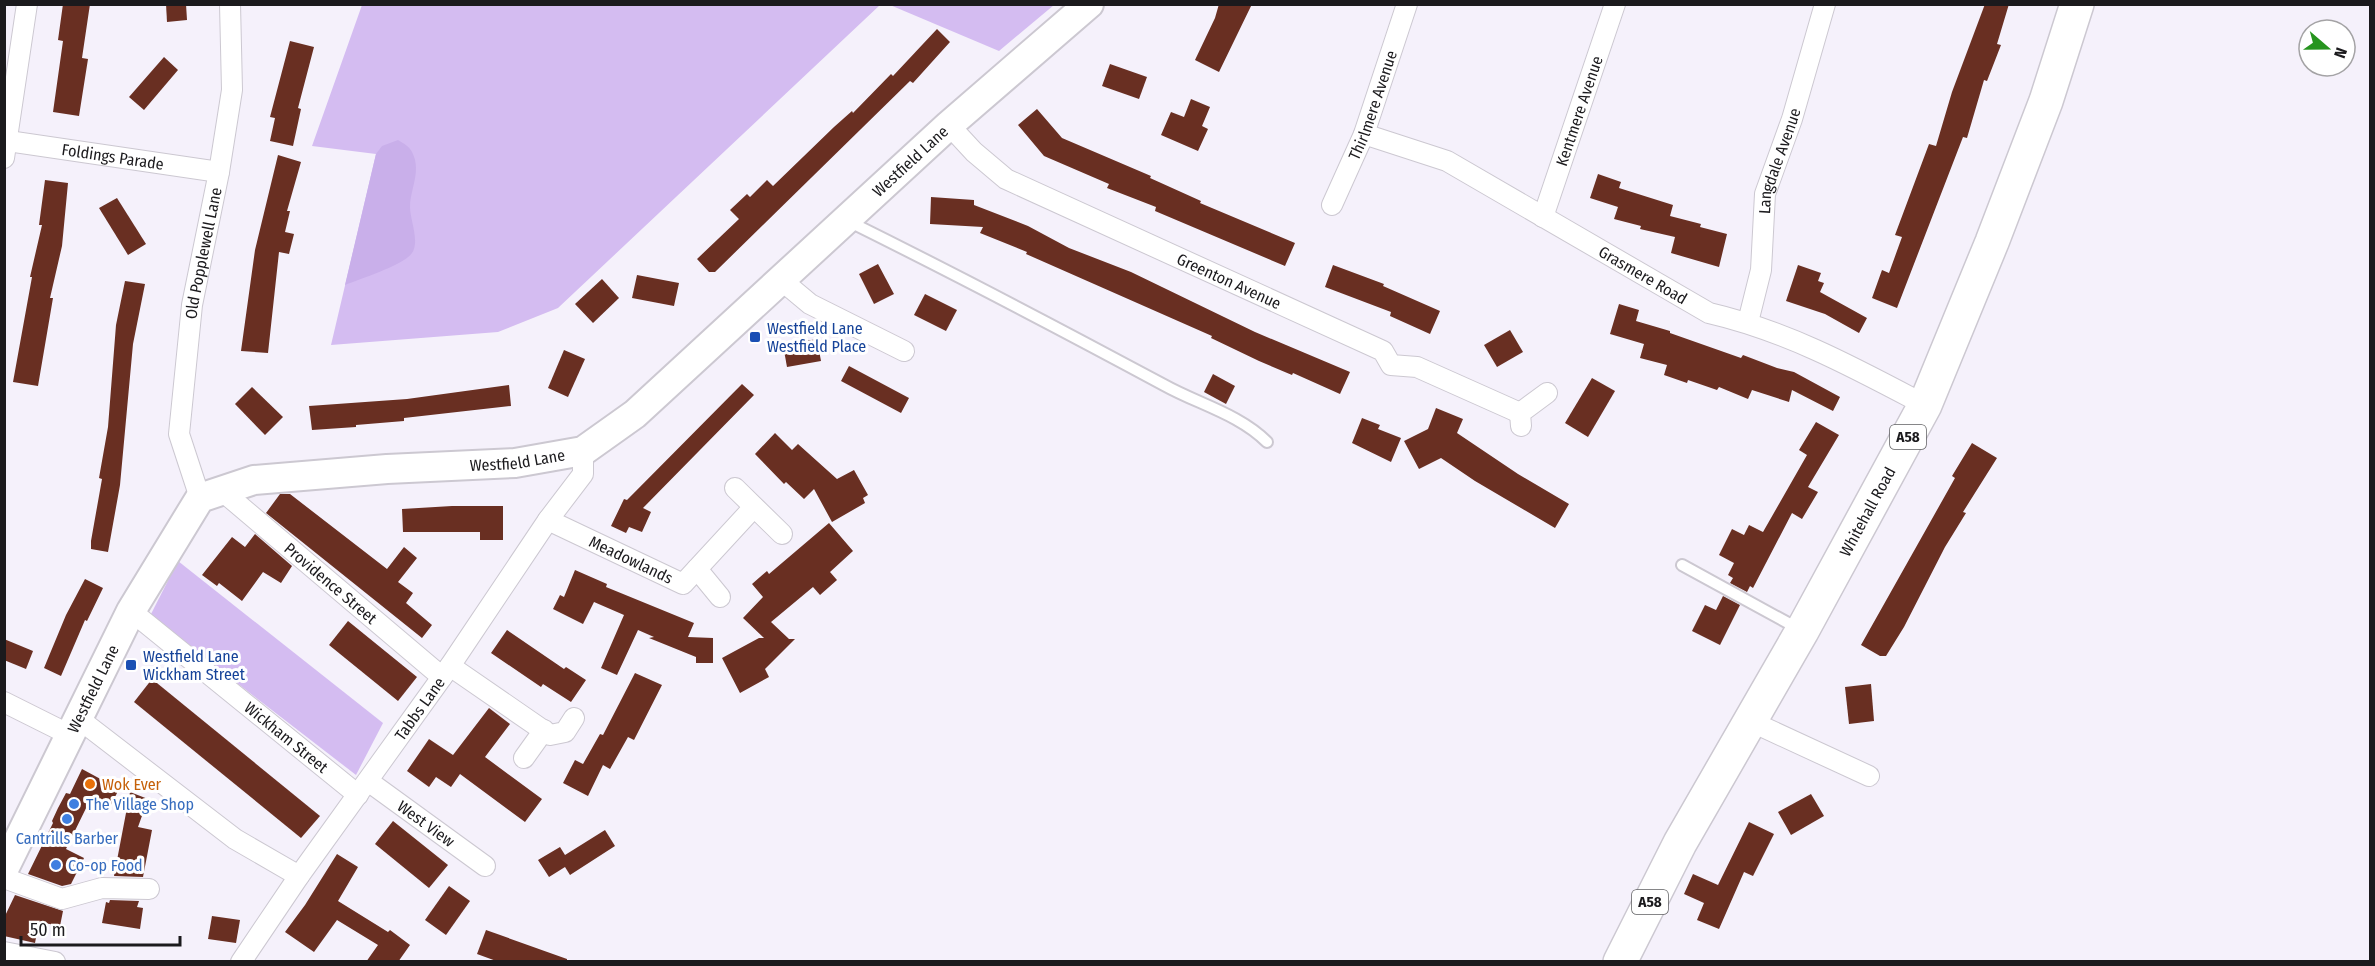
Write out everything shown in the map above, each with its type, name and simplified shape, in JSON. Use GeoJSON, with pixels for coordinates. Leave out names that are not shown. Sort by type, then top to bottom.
{"type":"FeatureCollection","features":[{"type":"Feature","properties":{"kind":"highway","name":"Whitehall Road"},"geometry":{"type":"LineString","coordinates":[[1620,962],[1680,843],[1802,631],[1925,405],[1992,242],[2046,101],[2077,4]]}},
{"type":"Feature","properties":{"kind":"main road","name":"Westfield Lane"},"geometry":{"type":"LineString","coordinates":[[4,869],[131,611],[210,494],[254,480],[291,479],[387,469],[515,463],[583,451],[635,414],[949,125],[1089,4]]}},
{"type":"Feature","properties":{"kind":"street","name":"Foldings Parade"},"geometry":{"type":"LineString","coordinates":[[27,4],[11,74],[6,149],[219,172]]}},
{"type":"Feature","properties":{"kind":"street","name":"Old Popplewell Lane"},"geometry":{"type":"LineString","coordinates":[[210,494],[179,434],[192,305],[219,172],[232,90],[230,4]]}},
{"type":"Feature","properties":{"kind":"street","name":"Thirlmere Avenue"},"geometry":{"type":"LineString","coordinates":[[1332,204],[1364,134],[1407,4]]}},
{"type":"Feature","properties":{"kind":"street","name":"Kentmere Avenue"},"geometry":{"type":"LineString","coordinates":[[1543,217],[1615,4]]}},
{"type":"Feature","properties":{"kind":"street","name":"Langdale Avenue"},"geometry":{"type":"LineString","coordinates":[[1748,322],[1761,270],[1765,194],[1792,119],[1825,4]]}},
{"type":"Feature","properties":{"kind":"street","name":"Greenton Avenue"},"geometry":{"type":"LineString","coordinates":[[949,125],[974,152],[1006,179],[1383,351],[1391,365],[1418,368],[1521,419],[1547,393]]}},
{"type":"Feature","properties":{"kind":"street","name":"Grasmere Road"},"geometry":{"type":"LineString","coordinates":[[1364,134],[1447,161],[1709,313],[1748,322],[1833,357],[1925,405]]}},
{"type":"Feature","properties":{"kind":"street"},"geometry":{"type":"LineString","coordinates":[[780,279],[810,304],[904,351]]}},
{"type":"Feature","properties":{"kind":"street","name":"Tabbs Lane"},"geometry":{"type":"LineString","coordinates":[[242,962],[299,876],[446,672],[548,520],[583,474],[583,451]]}},
{"type":"Feature","properties":{"kind":"street"},"geometry":{"type":"LineString","coordinates":[[735,488],[782,534]]}},
{"type":"Feature","properties":{"kind":"street","name":"Providence Street"},"geometry":{"type":"LineString","coordinates":[[210,494],[446,672],[547,732]]}},
{"type":"Feature","properties":{"kind":"street","name":"Meadowlands"},"geometry":{"type":"LineString","coordinates":[[548,520],[683,584],[754,507]]}},
{"type":"Feature","properties":{"kind":"street"},"geometry":{"type":"LineString","coordinates":[[697,569],[720,597]]}},
{"type":"Feature","properties":{"kind":"street","name":"Wickham Street"},"geometry":{"type":"LineString","coordinates":[[131,611],[363,788]]}},
{"type":"Feature","properties":{"kind":"street"},"geometry":{"type":"LineString","coordinates":[[4,702],[75,727],[235,839],[299,876]]}},
{"type":"Feature","properties":{"kind":"street"},"geometry":{"type":"LineString","coordinates":[[525,758],[547,732],[565,732],[573,718]]}},
{"type":"Feature","properties":{"kind":"street"},"geometry":{"type":"LineString","coordinates":[[1749,721],[1869,776]]}},
{"type":"Feature","properties":{"kind":"street","name":"West View"},"geometry":{"type":"LineString","coordinates":[[363,788],[485,866]]}},
{"type":"Feature","properties":{"kind":"street"},"geometry":{"type":"LineString","coordinates":[[4,878],[62,898],[102,888],[149,889]]}},
{"type":"Feature","properties":{"kind":"street"},"geometry":{"type":"LineString","coordinates":[[4,952],[55,962]]}},
{"type":"Feature","properties":{"kind":"lane"},"geometry":{"type":"LineString","coordinates":[[846,220],[1001,298],[1175,391],[1253,428],[1267,442]]}},
{"type":"Feature","properties":{"kind":"lane"},"geometry":{"type":"LineString","coordinates":[[1682,565],[1802,631]]}},
{"type":"Feature","properties":{"kind":"shaded area"},"geometry":{"type":"Polygon","coordinates":[[[362,5],[880,5],[558,308],[498,332],[331,345],[376,154],[312,146],[362,5]]]}},
{"type":"Feature","properties":{"kind":"shaded area"},"geometry":{"type":"Polygon","coordinates":[[[890,5],[1054,5],[999,51],[890,5]]]}},
{"type":"Feature","properties":{"kind":"shaded area"},"geometry":{"type":"Polygon","coordinates":[[[398,140],[411,150],[415,159],[416,173],[410,200],[415,237],[414,248],[407,258],[400,262],[345,285],[376,154],[382,146],[398,140]]]}},
{"type":"Feature","properties":{"kind":"shaded area"},"geometry":{"type":"Polygon","coordinates":[[[178,561],[383,723],[356,775],[150,616],[178,561]]]}},
{"type":"Feature","properties":{"kind":"building"},"geometry":{"type":"Polygon","coordinates":[[[63,4],[90,4],[82,58],[88,59],[79,116],[53,112],[63,41],[58,40],[63,4]]]}},
{"type":"Feature","properties":{"kind":"building"},"geometry":{"type":"Polygon","coordinates":[[[166,4],[186,4],[187,20],[167,22],[166,4]]]}},
{"type":"Feature","properties":{"kind":"building"},"geometry":{"type":"Polygon","coordinates":[[[1219,4],[1252,4],[1219,72],[1195,60],[1215,18],[1219,4]]]}},
{"type":"Feature","properties":{"kind":"building"},"geometry":{"type":"Polygon","coordinates":[[[1985,4],[2009,4],[1997,44],[2001,45],[1987,81],[1984,80],[1967,138],[1963,137],[1897,308],[1872,298],[1882,270],[1889,273],[1902,237],[1895,235],[1929,144],[1936,146],[1952,92],[1985,4]]]}},
{"type":"Feature","properties":{"kind":"building"},"geometry":{"type":"Polygon","coordinates":[[[937,29],[950,42],[913,83],[910,81],[715,272],[709,272],[697,259],[739,219],[730,210],[747,194],[750,197],[767,180],[773,186],[834,127],[852,111],[853,113],[891,74],[893,76],[937,29]]]}},
{"type":"Feature","properties":{"kind":"building"},"geometry":{"type":"Polygon","coordinates":[[[290,41],[314,47],[298,108],[301,109],[293,146],[270,141],[275,118],[270,117],[290,41]]]}},
{"type":"Feature","properties":{"kind":"building"},"geometry":{"type":"Polygon","coordinates":[[[164,57],[178,70],[144,110],[129,97],[164,57]]]}},
{"type":"Feature","properties":{"kind":"building"},"geometry":{"type":"Polygon","coordinates":[[[1110,64],[1147,77],[1139,99],[1102,86],[1110,64]]]}},
{"type":"Feature","properties":{"kind":"building"},"geometry":{"type":"Polygon","coordinates":[[[1191,99],[1210,107],[1202,126],[1208,129],[1198,151],[1161,135],[1171,112],[1184,117],[1191,99]]]}},
{"type":"Feature","properties":{"kind":"building"},"geometry":{"type":"Polygon","coordinates":[[[1037,109],[1062,138],[1151,176],[1150,178],[1201,201],[1200,203],[1295,243],[1285,266],[1155,211],[1156,207],[1107,188],[1109,184],[1044,156],[1018,125],[1037,109]]]}},
{"type":"Feature","properties":{"kind":"building"},"geometry":{"type":"Polygon","coordinates":[[[278,155],[301,162],[287,211],[290,211],[285,232],[294,234],[289,254],[279,252],[268,353],[241,351],[255,250],[278,155]]]}},
{"type":"Feature","properties":{"kind":"building"},"geometry":{"type":"Polygon","coordinates":[[[1598,174],[1621,182],[1619,188],[1673,205],[1670,216],[1727,234],[1719,267],[1671,253],[1675,237],[1640,229],[1641,226],[1614,219],[1618,207],[1590,198],[1598,174]]]}},
{"type":"Feature","properties":{"kind":"building"},"geometry":{"type":"Polygon","coordinates":[[[45,180],[68,183],[62,246],[50,298],[53,298],[38,386],[13,382],[32,277],[30,277],[42,225],[39,225],[45,180]]]}},
{"type":"Feature","properties":{"kind":"building"},"geometry":{"type":"Polygon","coordinates":[[[931,197],[974,200],[974,205],[1028,226],[1069,248],[1131,272],[1255,332],[1350,372],[1340,394],[1259,361],[1211,338],[1212,336],[980,233],[983,227],[930,224],[931,197]]]}},
{"type":"Feature","properties":{"kind":"building"},"geometry":{"type":"Polygon","coordinates":[[[117,198],[146,244],[128,255],[99,208],[117,198]]]}},
{"type":"Feature","properties":{"kind":"building"},"geometry":{"type":"Polygon","coordinates":[[[878,264],[894,294],[874,304],[859,274],[878,264]]]}},
{"type":"Feature","properties":{"kind":"building"},"geometry":{"type":"Polygon","coordinates":[[[1333,265],[1384,284],[1383,286],[1440,311],[1430,334],[1390,316],[1391,312],[1325,287],[1333,265]]]}},
{"type":"Feature","properties":{"kind":"building"},"geometry":{"type":"Polygon","coordinates":[[[1798,265],[1821,273],[1818,281],[1824,283],[1820,292],[1867,318],[1859,333],[1825,314],[1786,301],[1798,265]]]}},
{"type":"Feature","properties":{"kind":"building"},"geometry":{"type":"Polygon","coordinates":[[[637,275],[679,283],[674,306],[632,298],[637,275]]]}},
{"type":"Feature","properties":{"kind":"building"},"geometry":{"type":"Polygon","coordinates":[[[602,279],[619,298],[593,323],[575,304],[602,279]]]}},
{"type":"Feature","properties":{"kind":"building"},"geometry":{"type":"Polygon","coordinates":[[[125,281],[145,284],[133,344],[120,485],[108,552],[91,549],[91,541],[102,479],[99,478],[108,427],[116,325],[125,281]]]}},
{"type":"Feature","properties":{"kind":"building"},"geometry":{"type":"Polygon","coordinates":[[[925,294],[957,310],[946,331],[914,315],[925,294]]]}},
{"type":"Feature","properties":{"kind":"building"},"geometry":{"type":"Polygon","coordinates":[[[1619,304],[1639,310],[1636,321],[1670,331],[1670,333],[1741,358],[1743,355],[1794,372],[1840,397],[1833,411],[1792,390],[1789,402],[1752,390],[1748,399],[1719,387],[1717,390],[1664,375],[1667,365],[1640,358],[1644,344],[1610,334],[1619,304]]]}},
{"type":"Feature","properties":{"kind":"building"},"geometry":{"type":"Polygon","coordinates":[[[1510,330],[1523,352],[1497,367],[1484,345],[1510,330]]]}},
{"type":"Feature","properties":{"kind":"building"},"geometry":{"type":"Polygon","coordinates":[[[817,339],[821,361],[787,367],[783,345],[817,339]]]}},
{"type":"Feature","properties":{"kind":"building"},"geometry":{"type":"Polygon","coordinates":[[[564,350],[585,359],[568,397],[548,388],[564,350]]]}},
{"type":"Feature","properties":{"kind":"building"},"geometry":{"type":"Polygon","coordinates":[[[849,366],[909,398],[901,413],[841,381],[849,366]]]}},
{"type":"Feature","properties":{"kind":"building"},"geometry":{"type":"Polygon","coordinates":[[[1213,374],[1235,386],[1226,404],[1204,392],[1213,374]]]}},
{"type":"Feature","properties":{"kind":"building"},"geometry":{"type":"Polygon","coordinates":[[[1592,378],[1615,391],[1588,437],[1565,423],[1592,378]]]}},
{"type":"Feature","properties":{"kind":"building"},"geometry":{"type":"Polygon","coordinates":[[[742,384],[754,395],[643,508],[651,512],[642,532],[629,527],[626,533],[611,526],[624,499],[627,500],[742,384]]]}},
{"type":"Feature","properties":{"kind":"building"},"geometry":{"type":"Polygon","coordinates":[[[509,385],[511,406],[404,418],[404,421],[356,425],[356,427],[312,430],[309,406],[407,399],[509,385]]]}},
{"type":"Feature","properties":{"kind":"building"},"geometry":{"type":"Polygon","coordinates":[[[252,387],[283,417],[265,435],[235,404],[252,387]]]}},
{"type":"Feature","properties":{"kind":"building"},"geometry":{"type":"Polygon","coordinates":[[[1436,408],[1463,419],[1457,433],[1518,474],[1569,504],[1555,528],[1475,481],[1441,458],[1419,469],[1404,441],[1428,429],[1436,408]]]}},
{"type":"Feature","properties":{"kind":"building"},"geometry":{"type":"Polygon","coordinates":[[[1362,418],[1380,425],[1378,429],[1401,438],[1391,462],[1352,443],[1362,418]]]}},
{"type":"Feature","properties":{"kind":"building"},"geometry":{"type":"Polygon","coordinates":[[[1816,422],[1839,435],[1808,487],[1818,492],[1802,519],[1792,513],[1753,588],[1750,586],[1747,592],[1730,583],[1733,578],[1728,575],[1734,563],[1719,555],[1732,529],[1744,535],[1749,525],[1763,532],[1807,455],[1799,450],[1816,422]]]}},
{"type":"Feature","properties":{"kind":"building"},"geometry":{"type":"Polygon","coordinates":[[[775,433],[792,450],[798,444],[837,479],[854,470],[868,495],[863,498],[865,503],[832,522],[814,489],[804,499],[786,482],[784,484],[755,454],[775,433]]]}},
{"type":"Feature","properties":{"kind":"building"},"geometry":{"type":"Polygon","coordinates":[[[1972,443],[1997,458],[1963,512],[1966,513],[1945,547],[1904,627],[1886,656],[1880,656],[1861,645],[1955,478],[1952,476],[1972,443]]]}},
{"type":"Feature","properties":{"kind":"building"},"geometry":{"type":"Polygon","coordinates":[[[280,494],[290,494],[387,569],[404,547],[417,558],[398,582],[413,593],[406,603],[432,625],[422,638],[266,513],[280,494]]]}},
{"type":"Feature","properties":{"kind":"building"},"geometry":{"type":"Polygon","coordinates":[[[503,506],[503,540],[480,540],[480,532],[403,532],[402,509],[503,506]]]}},
{"type":"Feature","properties":{"kind":"building"},"geometry":{"type":"Polygon","coordinates":[[[829,523],[853,551],[830,572],[837,580],[820,595],[813,587],[771,622],[789,639],[795,639],[765,669],[769,677],[740,693],[722,658],[759,638],[764,638],[743,618],[763,597],[752,584],[767,571],[769,574],[829,523]]]}},
{"type":"Feature","properties":{"kind":"building"},"geometry":{"type":"Polygon","coordinates":[[[255,534],[292,566],[281,583],[263,572],[242,601],[219,583],[217,586],[202,575],[232,537],[245,547],[255,534]]]}},
{"type":"Feature","properties":{"kind":"building"},"geometry":{"type":"Polygon","coordinates":[[[575,570],[607,584],[606,587],[694,623],[688,637],[713,638],[713,663],[696,663],[696,657],[649,638],[654,637],[638,630],[617,675],[601,668],[624,615],[594,602],[583,624],[553,609],[560,595],[564,597],[575,570]]]}},
{"type":"Feature","properties":{"kind":"building"},"geometry":{"type":"Polygon","coordinates":[[[85,579],[103,588],[87,621],[85,620],[61,676],[44,668],[66,615],[85,579]]]}},
{"type":"Feature","properties":{"kind":"building"},"geometry":{"type":"Polygon","coordinates":[[[1723,596],[1740,605],[1720,645],[1692,631],[1705,605],[1716,610],[1723,596]]]}},
{"type":"Feature","properties":{"kind":"building"},"geometry":{"type":"Polygon","coordinates":[[[348,621],[417,677],[398,701],[329,645],[348,621]]]}},
{"type":"Feature","properties":{"kind":"building"},"geometry":{"type":"Polygon","coordinates":[[[507,630],[564,669],[566,667],[586,680],[571,702],[543,684],[541,687],[491,653],[507,630]]]}},
{"type":"Feature","properties":{"kind":"building"},"geometry":{"type":"Polygon","coordinates":[[[4,639],[33,651],[26,669],[4,660],[4,639]]]}},
{"type":"Feature","properties":{"kind":"building"},"geometry":{"type":"Polygon","coordinates":[[[635,673],[662,685],[634,740],[628,737],[610,769],[603,765],[588,796],[563,783],[575,760],[583,764],[600,734],[603,735],[635,673]]]}},
{"type":"Feature","properties":{"kind":"building"},"geometry":{"type":"Polygon","coordinates":[[[152,679],[320,816],[301,838],[134,702],[152,679]]]}},
{"type":"Feature","properties":{"kind":"building"},"geometry":{"type":"Polygon","coordinates":[[[1871,684],[1874,721],[1849,724],[1845,687],[1871,684]]]}},
{"type":"Feature","properties":{"kind":"building"},"geometry":{"type":"Polygon","coordinates":[[[489,708],[510,724],[485,757],[542,799],[525,822],[460,774],[451,787],[436,777],[429,787],[407,771],[429,739],[453,755],[489,708]]]}},
{"type":"Feature","properties":{"kind":"building"},"geometry":{"type":"Polygon","coordinates":[[[82,769],[119,789],[111,805],[91,798],[66,849],[84,858],[71,884],[62,886],[28,874],[58,808],[66,793],[70,794],[82,769]]]}},
{"type":"Feature","properties":{"kind":"building"},"geometry":{"type":"Polygon","coordinates":[[[130,792],[148,799],[138,827],[152,830],[143,877],[114,876],[130,792]]]}},
{"type":"Feature","properties":{"kind":"building"},"geometry":{"type":"Polygon","coordinates":[[[1811,794],[1824,816],[1791,835],[1778,812],[1811,794]]]}},
{"type":"Feature","properties":{"kind":"building"},"geometry":{"type":"Polygon","coordinates":[[[393,821],[448,865],[429,888],[375,844],[393,821]]]}},
{"type":"Feature","properties":{"kind":"building"},"geometry":{"type":"Polygon","coordinates":[[[1749,822],[1774,834],[1753,876],[1744,872],[1719,929],[1697,920],[1704,903],[1684,894],[1693,874],[1718,885],[1749,822]]]}},
{"type":"Feature","properties":{"kind":"building"},"geometry":{"type":"Polygon","coordinates":[[[605,830],[615,846],[570,875],[565,867],[549,877],[538,860],[560,847],[565,855],[605,830]]]}},
{"type":"Feature","properties":{"kind":"building"},"geometry":{"type":"Polygon","coordinates":[[[337,854],[358,867],[338,901],[388,932],[390,930],[410,945],[398,962],[366,962],[378,945],[337,920],[314,952],[285,932],[337,854]]]}},
{"type":"Feature","properties":{"kind":"building"},"geometry":{"type":"Polygon","coordinates":[[[449,886],[470,901],[446,935],[425,920],[449,886]]]}},
{"type":"Feature","properties":{"kind":"building"},"geometry":{"type":"Polygon","coordinates":[[[15,895],[63,911],[60,926],[39,922],[35,943],[4,936],[4,918],[15,895]]]}},
{"type":"Feature","properties":{"kind":"building"},"geometry":{"type":"Polygon","coordinates":[[[110,900],[139,901],[137,907],[143,908],[140,929],[102,923],[106,902],[109,903],[110,900]]]}},
{"type":"Feature","properties":{"kind":"building"},"geometry":{"type":"Polygon","coordinates":[[[212,916],[240,920],[236,943],[208,939],[212,916]]]}},
{"type":"Feature","properties":{"kind":"building"},"geometry":{"type":"Polygon","coordinates":[[[486,930],[567,959],[567,962],[499,962],[477,954],[486,930]]]}},
{"type":"Feature","properties":{"kind":"place","name":"Westfield Lane Westfield Place"},"geometry":{"type":"Point","coordinates":[755,337]}},
{"type":"Feature","properties":{"kind":"place","name":"Westfield Lane Wickham Street"},"geometry":{"type":"Point","coordinates":[131,665]}},
{"type":"Feature","properties":{"kind":"place","name":"Wok Ever"},"geometry":{"type":"Point","coordinates":[90,784]}},
{"type":"Feature","properties":{"kind":"place","name":"The Village Shop"},"geometry":{"type":"Point","coordinates":[74,804]}},
{"type":"Feature","properties":{"kind":"place","name":"Cantrills Barber"},"geometry":{"type":"Point","coordinates":[67,819]}},
{"type":"Feature","properties":{"kind":"place","name":"Co-op Food"},"geometry":{"type":"Point","coordinates":[56,865]}}]}
